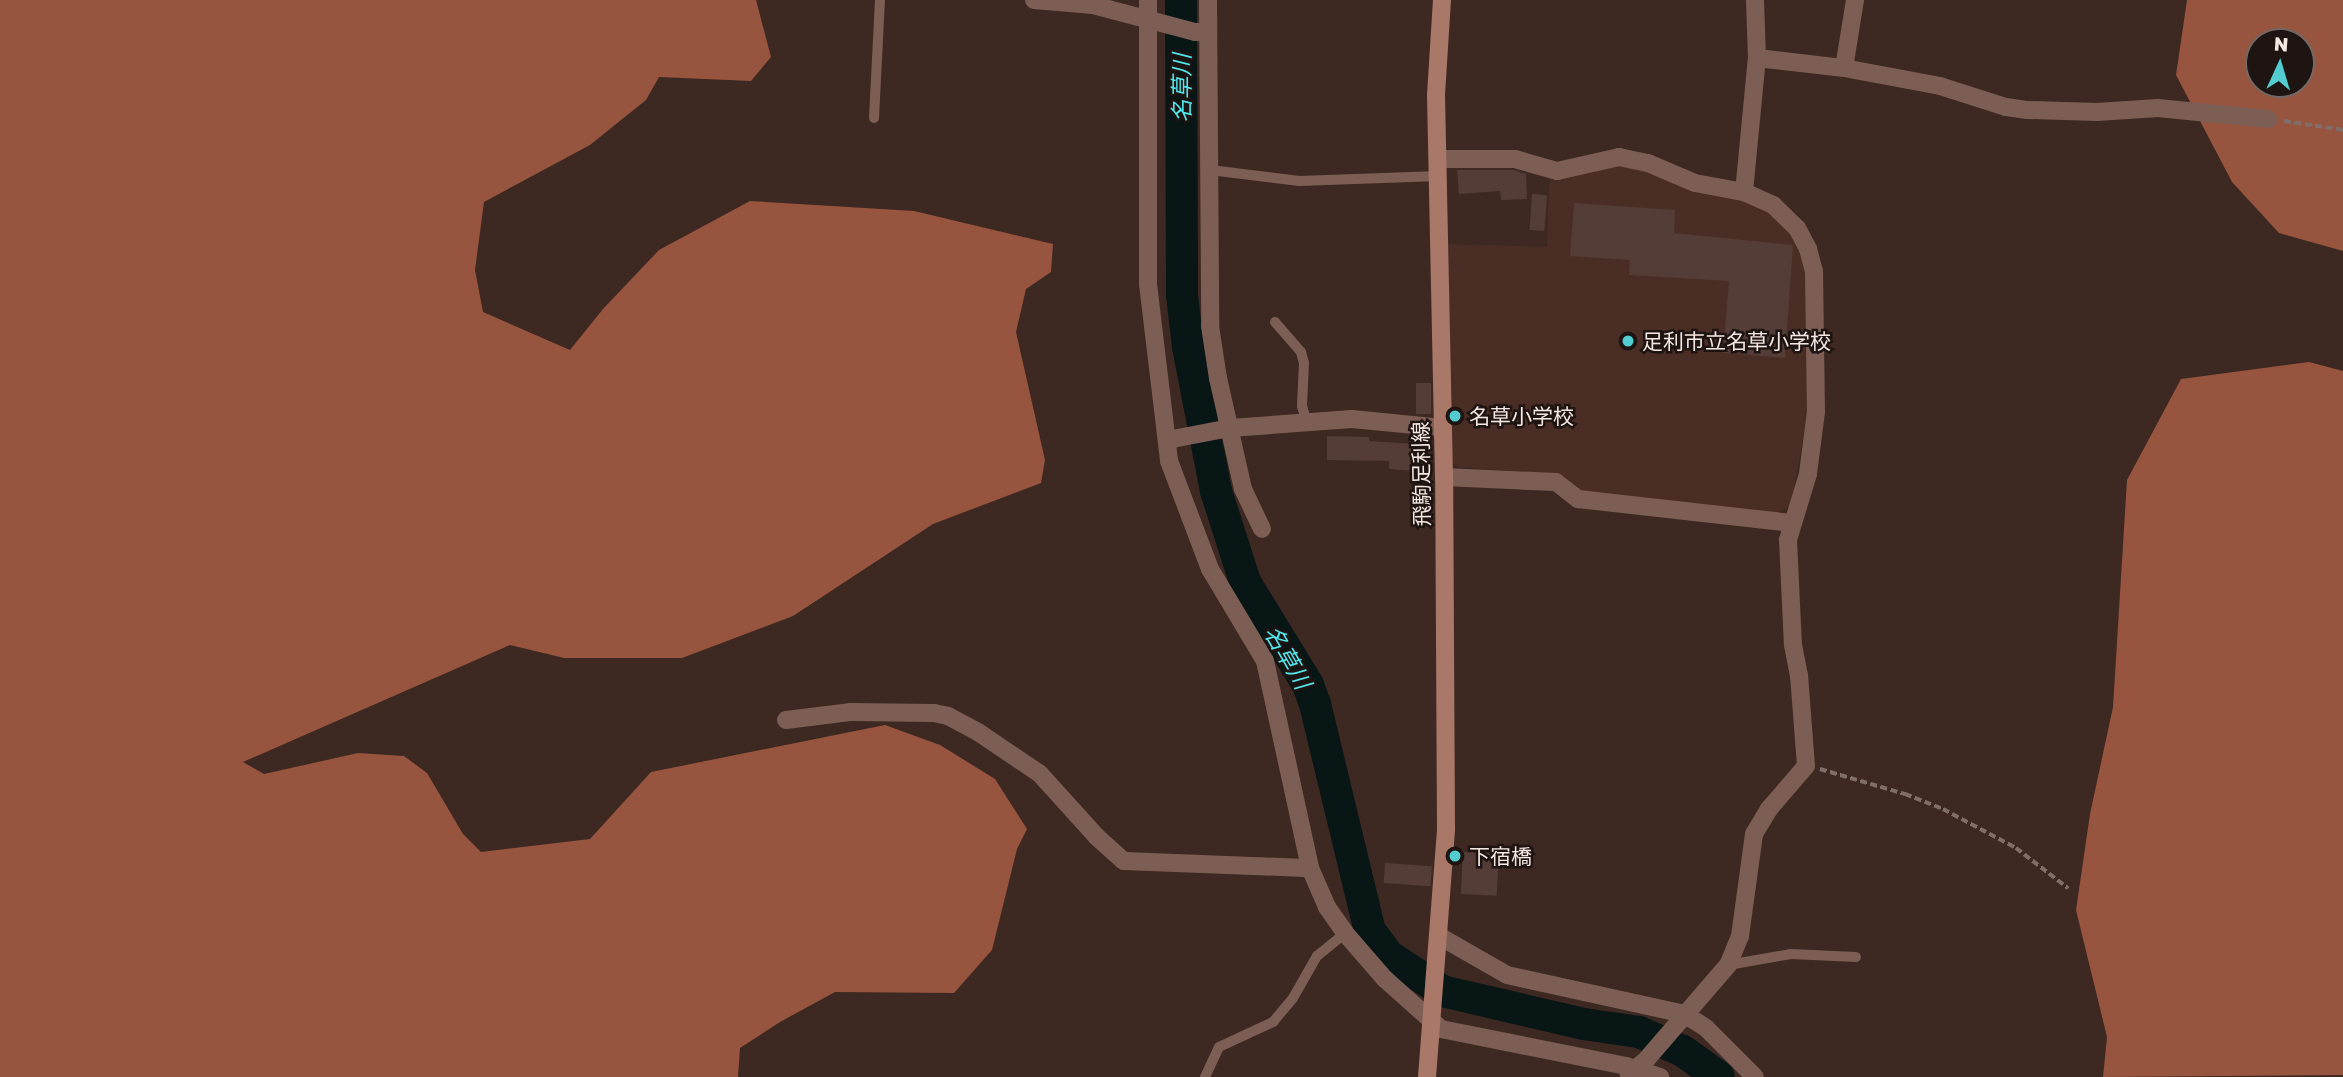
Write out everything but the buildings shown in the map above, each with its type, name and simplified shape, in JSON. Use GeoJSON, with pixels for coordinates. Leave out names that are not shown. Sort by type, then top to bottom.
{"type":"FeatureCollection","features":[{"type":"Feature","properties":{"kind":"main road","name":"飛駒足利線"},"geometry":{"type":"LineString","coordinates":[[1439,942],[1446,802],[1444,477],[1436,95],[1442,0]]}},
{"type":"Feature","properties":{"kind":"main road"},"geometry":{"type":"LineString","coordinates":[[1427,1077],[1439,942]]}},
{"type":"Feature","properties":{"kind":"street"},"geometry":{"type":"LineString","coordinates":[[1034,0],[1093,5],[1202,32]]}},
{"type":"Feature","properties":{"kind":"street"},"geometry":{"type":"LineString","coordinates":[[1148,0],[1154,20],[1147,284],[1177,488],[1210,569],[1265,661],[1310,868],[1327,906],[1345,933],[1385,979],[1455,1032],[1635,1069],[1660,1077]]}},
{"type":"Feature","properties":{"kind":"street"},"geometry":{"type":"LineString","coordinates":[[1208,0],[1202,32],[1210,170],[1210,326],[1225,429],[1243,489],[1262,529]]}},
{"type":"Feature","properties":{"kind":"street"},"geometry":{"type":"LineString","coordinates":[[1744,192],[1757,58],[1755,0]]}},
{"type":"Feature","properties":{"kind":"street"},"geometry":{"type":"LineString","coordinates":[[1844,68],[1855,0]]}},
{"type":"Feature","properties":{"kind":"street"},"geometry":{"type":"LineString","coordinates":[[1757,58],[1844,68],[1940,86],[2006,107],[2028,110],[2097,112],[2158,108],[2268,119]]}},
{"type":"Feature","properties":{"kind":"street"},"geometry":{"type":"LineString","coordinates":[[1439,168],[1515,159],[1557,171],[1619,157],[1648,163],[1695,183],[1744,192],[1773,205],[1788,216],[1808,249],[1814,271],[1816,412],[1808,474],[1788,540],[1793,645],[1799,675],[1806,766],[1764,815],[1754,834],[1740,936],[1728,965],[1635,1069]]}},
{"type":"Feature","properties":{"kind":"street"},"geometry":{"type":"LineString","coordinates":[[1171,438],[1225,429],[1352,419],[1443,428]]}},
{"type":"Feature","properties":{"kind":"street"},"geometry":{"type":"LineString","coordinates":[[1444,477],[1556,482],[1578,499],[1791,523]]}},
{"type":"Feature","properties":{"kind":"street"},"geometry":{"type":"LineString","coordinates":[[786,720],[850,712],[934,713],[948,716],[978,732],[1040,774],[1097,837],[1124,861],[1310,868]]}},
{"type":"Feature","properties":{"kind":"street"},"geometry":{"type":"LineString","coordinates":[[1439,942],[1507,975],[1706,1028],[1755,1077]]}},
{"type":"Feature","properties":{"kind":"lane"},"geometry":{"type":"LineString","coordinates":[[874,118],[880,0]]}},
{"type":"Feature","properties":{"kind":"lane"},"geometry":{"type":"LineString","coordinates":[[1210,170],[1299,181],[1439,168]]}},
{"type":"Feature","properties":{"kind":"lane"},"geometry":{"type":"LineString","coordinates":[[1275,321],[1301,352],[1304,363],[1302,406],[1307,424]]}},
{"type":"Feature","properties":{"kind":"lane"},"geometry":{"type":"LineString","coordinates":[[1205,1077],[1219,1047],[1273,1022],[1293,998],[1317,956],[1345,933]]}},
{"type":"Feature","properties":{"kind":"lane"},"geometry":{"type":"LineString","coordinates":[[1728,965],[1791,954],[1856,957]]}},
{"type":"Feature","properties":{"kind":"path"},"geometry":{"type":"LineString","coordinates":[[2268,119],[2343,130]]}},
{"type":"Feature","properties":{"kind":"path"},"geometry":{"type":"LineString","coordinates":[[1806,766],[1844,775],[1943,809],[1985,834],[2016,848],[2068,887]]}},
{"type":"Feature","properties":{"kind":"shaded area"},"geometry":{"type":"Polygon","coordinates":[[[0,0],[756,0],[771,57],[751,81],[659,77],[646,100],[590,145],[484,202],[475,270],[483,312],[570,350],[603,309],[659,250],[750,201],[914,211],[1053,244],[1051,272],[1026,289],[1016,332],[1045,460],[1041,483],[933,524],[793,616],[682,658],[564,658],[510,645],[243,762],[264,774],[358,753],[404,756],[427,773],[463,834],[481,852],[590,839],[651,772],[885,725],[940,745],[995,779],[1027,829],[1017,849],[992,950],[954,993],[835,992],[740,1048],[738,1077],[0,1077],[0,0]]]}},
{"type":"Feature","properties":{"kind":"shaded area"},"geometry":{"type":"Polygon","coordinates":[[[2187,0],[2343,0],[2343,251],[2279,233],[2232,182],[2176,75],[2187,0]]]}},
{"type":"Feature","properties":{"kind":"shaded area","name":"足利市立名草小学校"},"geometry":{"type":"Polygon","coordinates":[[[1618,163],[1748,199],[1769,210],[1792,232],[1808,271],[1808,411],[1791,505],[1776,514],[1581,491],[1559,474],[1459,467],[1451,462],[1448,244],[1547,247],[1549,181],[1618,163]]]}},
{"type":"Feature","properties":{"kind":"shaded area"},"geometry":{"type":"Polygon","coordinates":[[[2309,362],[2343,371],[2343,1075],[2103,1077],[2107,1037],[2076,910],[2090,814],[2113,707],[2127,480],[2181,379],[2309,362]]]}},
{"type":"Feature","properties":{"kind":"waterway","name":"名草川"},"geometry":{"type":"LineString","coordinates":[[1181,0],[1182,295],[1188,347],[1216,491],[1245,582],[1308,685],[1315,704],[1370,931],[1389,956],[1442,991],[1584,1024],[1639,1032],[1683,1051],[1719,1077]]}},
{"type":"Feature","properties":{"kind":"place","name":"足利市立名草小学校"},"geometry":{"type":"Point","coordinates":[1628,341]}},
{"type":"Feature","properties":{"kind":"place","name":"名草小学校"},"geometry":{"type":"Point","coordinates":[1455,416]}},
{"type":"Feature","properties":{"kind":"place","name":"下宿橋"},"geometry":{"type":"Point","coordinates":[1455,856]}}]}
